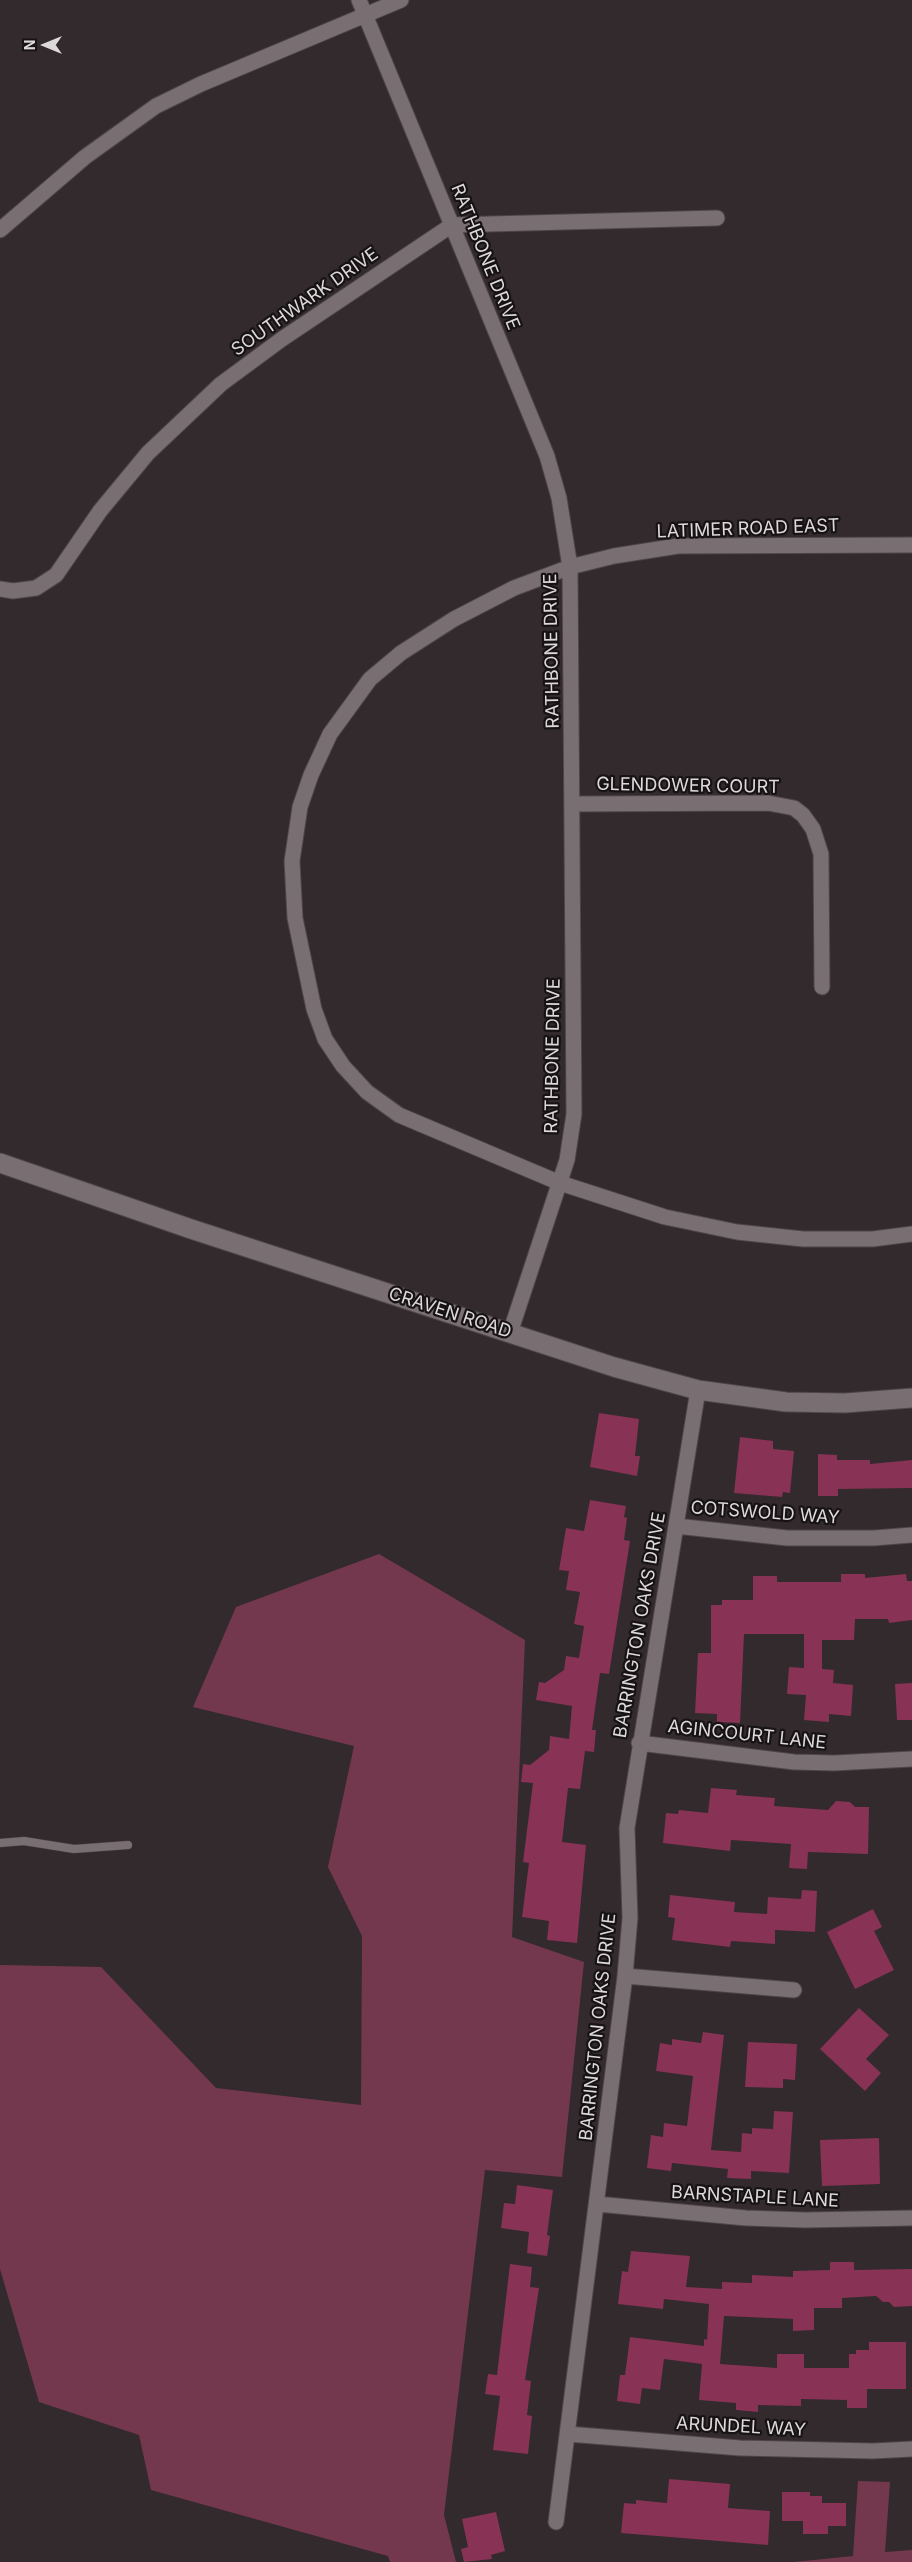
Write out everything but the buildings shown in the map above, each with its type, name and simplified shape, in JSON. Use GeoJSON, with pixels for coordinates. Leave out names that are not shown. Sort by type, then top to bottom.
{"type":"FeatureCollection","features":[{"type":"Feature","properties":{"kind":"street","name":"RATHBONE DRIVE"},"geometry":{"type":"LineString","coordinates":[[358,0],[547,456],[559,498],[570,567],[574,1114],[570,1147],[560,1183],[510,1332]]}},
{"type":"Feature","properties":{"kind":"street"},"geometry":{"type":"LineString","coordinates":[[0,230],[84,157],[156,106],[201,84],[401,0]]}},
{"type":"Feature","properties":{"kind":"street"},"geometry":{"type":"LineString","coordinates":[[452,225],[717,218]]}},
{"type":"Feature","properties":{"kind":"street","name":"SOUTHWARK DRIVE"},"geometry":{"type":"LineString","coordinates":[[0,589],[13,591],[36,588],[56,575],[100,511],[148,453],[221,384],[282,339],[452,225]]}},
{"type":"Feature","properties":{"kind":"street","name":"LATIMER ROAD EAST"},"geometry":{"type":"LineString","coordinates":[[912,545],[678,546],[614,556],[570,567],[514,588],[454,618],[401,653],[370,679],[330,734],[311,775],[300,807],[292,861],[295,918],[314,1009],[325,1039],[343,1066],[367,1092],[399,1115],[560,1183],[665,1217],[736,1232],[804,1239],[873,1239],[912,1234]]}},
{"type":"Feature","properties":{"kind":"street","name":"GLENDOWER COURT"},"geometry":{"type":"LineString","coordinates":[[573,804],[768,803],[794,808],[804,816],[813,829],[821,854],[822,987]]}},
{"type":"Feature","properties":{"kind":"street","name":"CRAVEN ROAD"},"geometry":{"type":"LineString","coordinates":[[0,1163],[191,1229],[614,1367],[698,1390],[786,1402],[845,1403],[912,1398]]}},
{"type":"Feature","properties":{"kind":"street","name":"BARRINGTON OAKS DRIVE"},"geometry":{"type":"LineString","coordinates":[[556,2522],[625,1976],[630,1918],[626,1828],[698,1390]]}},
{"type":"Feature","properties":{"kind":"street","name":"COTSWOLD WAY"},"geometry":{"type":"LineString","coordinates":[[676,1526],[787,1538],[874,1538],[912,1535]]}},
{"type":"Feature","properties":{"kind":"street","name":"AGINCOURT LANE"},"geometry":{"type":"LineString","coordinates":[[639,1743],[794,1762],[834,1763],[912,1759]]}},
{"type":"Feature","properties":{"kind":"street"},"geometry":{"type":"LineString","coordinates":[[625,1976],[794,1990]]}},
{"type":"Feature","properties":{"kind":"street","name":"BARNSTAPLE LANE"},"geometry":{"type":"LineString","coordinates":[[597,2204],[795,2220],[873,2221],[912,2218]]}},
{"type":"Feature","properties":{"kind":"street","name":"ARUNDEL WAY"},"geometry":{"type":"LineString","coordinates":[[568,2434],[740,2448],[873,2451],[912,2449]]}},
{"type":"Feature","properties":{"kind":"lane"},"geometry":{"type":"LineString","coordinates":[[0,1842],[24,1841],[74,1849],[128,1846]]}},
{"type":"Feature","properties":{"kind":"shaded area"},"geometry":{"type":"Polygon","coordinates":[[[379,1554],[525,1640],[512,1937],[584,1962],[562,2177],[485,2170],[444,2515],[456,2562],[390,2562],[388,2556],[151,2490],[139,2435],[39,2402],[0,2269],[0,1965],[101,1967],[216,2088],[361,2105],[362,1936],[328,1867],[354,1746],[193,1707],[236,1607],[379,1554]]]}},
{"type":"Feature","properties":{"kind":"shaded area"},"geometry":{"type":"Polygon","coordinates":[[[858,2481],[890,2482],[885,2552],[912,2550],[912,2562],[794,2562],[853,2556],[858,2481]]]}}]}
